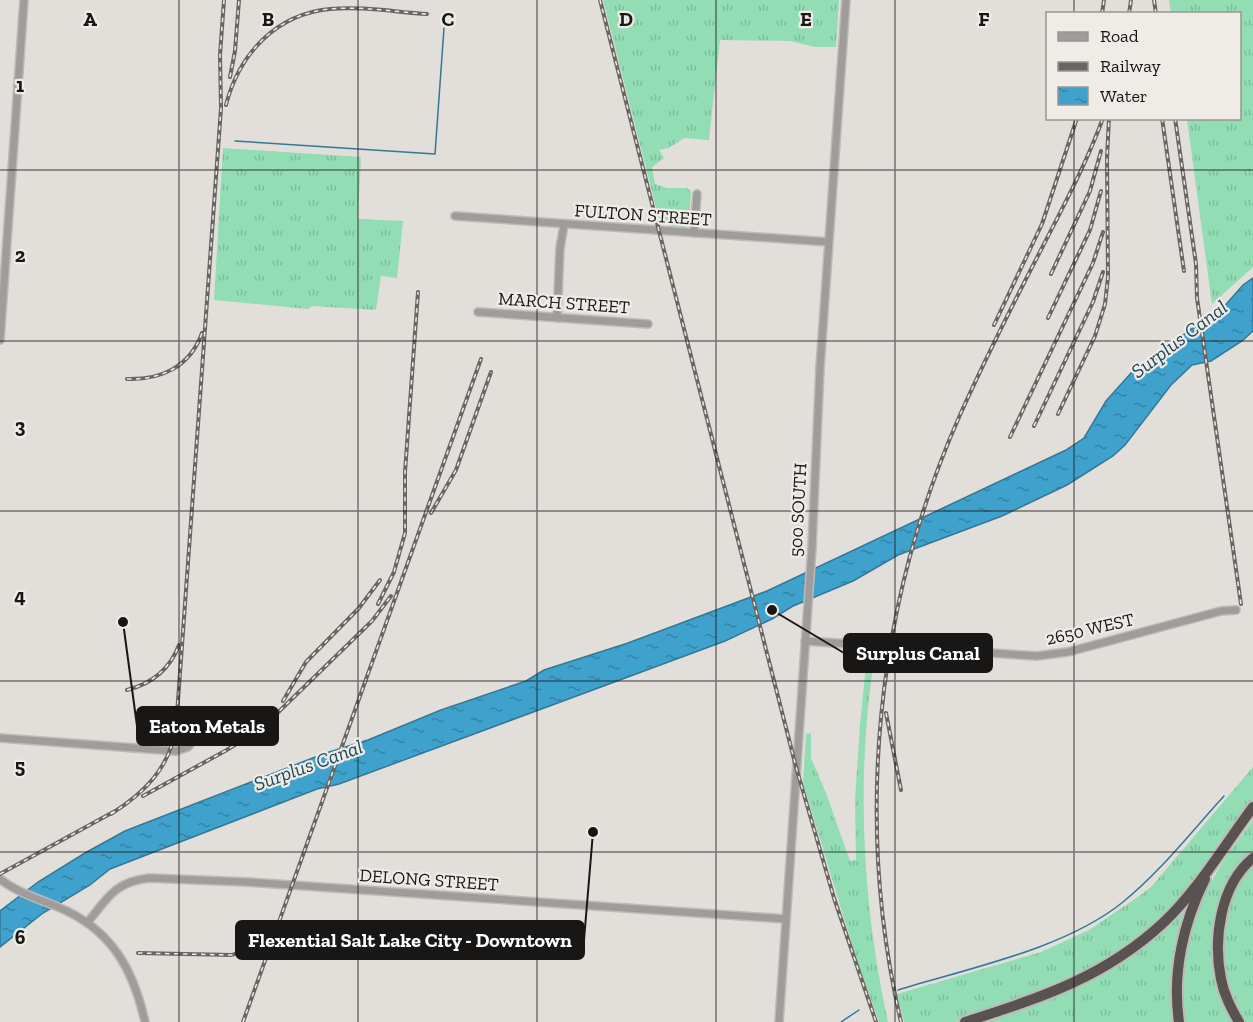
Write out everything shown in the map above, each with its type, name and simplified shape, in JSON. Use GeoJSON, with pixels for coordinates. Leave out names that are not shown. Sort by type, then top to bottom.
{"type":"FeatureCollection","features":[{"type":"Feature","properties":{"kind":"highway"},"geometry":{"type":"LineString","coordinates":[[965,1022],[1074,984],[1112,964],[1178,907],[1253,807]]}},
{"type":"Feature","properties":{"kind":"highway"},"geometry":{"type":"LineString","coordinates":[[1179,1022],[1178,972],[1184,932],[1198,894],[1223,848]]}},
{"type":"Feature","properties":{"kind":"highway"},"geometry":{"type":"LineString","coordinates":[[1239,1022],[1228,1004],[1221,981],[1217,956],[1219,931],[1224,904],[1234,879],[1253,858]]}},
{"type":"Feature","properties":{"kind":"street"},"geometry":{"type":"LineString","coordinates":[[0,340],[24,0]]}},
{"type":"Feature","properties":{"kind":"street","name":"500 SOUTH"},"geometry":{"type":"LineString","coordinates":[[778,1022],[846,0]]}},
{"type":"Feature","properties":{"kind":"street"},"geometry":{"type":"LineString","coordinates":[[694,233],[697,194]]}},
{"type":"Feature","properties":{"kind":"street","name":"FULTON STREET"},"geometry":{"type":"LineString","coordinates":[[455,216],[829,242]]}},
{"type":"Feature","properties":{"kind":"street"},"geometry":{"type":"LineString","coordinates":[[557,318],[560,248],[564,225]]}},
{"type":"Feature","properties":{"kind":"street","name":"MARCH STREET"},"geometry":{"type":"LineString","coordinates":[[478,312],[648,324]]}},
{"type":"Feature","properties":{"kind":"street","name":"2650 WEST"},"geometry":{"type":"LineString","coordinates":[[805,641],[1037,656],[1068,652],[1221,611],[1236,610]]}},
{"type":"Feature","properties":{"kind":"street"},"geometry":{"type":"LineString","coordinates":[[0,738],[176,751],[188,747],[194,740]]}},
{"type":"Feature","properties":{"kind":"street","name":"DELONG STREET"},"geometry":{"type":"LineString","coordinates":[[88,922],[117,887],[133,879],[149,878],[247,882],[786,919]]}},
{"type":"Feature","properties":{"kind":"street"},"geometry":{"type":"LineString","coordinates":[[0,879],[15,888],[75,914],[107,939],[120,955],[134,983],[145,1022]]}},
{"type":"Feature","properties":{"kind":"green space"},"geometry":{"type":"Polygon","coordinates":[[[603,0],[839,0],[836,47],[815,47],[790,41],[720,40],[709,140],[684,138],[669,148],[659,150],[664,158],[652,167],[655,184],[667,188],[687,188],[691,191],[689,224],[685,228],[670,228],[669,222],[659,219],[603,0]]]}},
{"type":"Feature","properties":{"kind":"green space"},"geometry":{"type":"Polygon","coordinates":[[[1169,0],[1253,0],[1253,267],[1212,304],[1187,120],[1241,120],[1241,12],[1171,12],[1169,0]]]}},
{"type":"Feature","properties":{"kind":"green space"},"geometry":{"type":"Polygon","coordinates":[[[223,148],[361,157],[358,219],[403,221],[397,278],[381,276],[376,310],[312,306],[308,309],[214,300],[223,148]]]}},
{"type":"Feature","properties":{"kind":"green space"},"geometry":{"type":"Polygon","coordinates":[[[867,654],[874,659],[865,750],[864,841],[872,932],[888,1022],[879,1022],[858,964],[803,783],[806,734],[811,733],[811,758],[850,861],[856,860],[855,800],[867,654]]]}},
{"type":"Feature","properties":{"kind":"green space"},"geometry":{"type":"Polygon","coordinates":[[[1253,767],[1253,800],[1184,893],[1163,917],[1127,949],[1063,984],[956,1022],[904,1022],[897,994],[1041,952],[1089,930],[1135,899],[1151,887],[1253,767]]]}},
{"type":"Feature","properties":{"kind":"green space"},"geometry":{"type":"Polygon","coordinates":[[[1253,820],[1253,851],[1238,867],[1216,931],[1235,1022],[1182,1022],[1182,960],[1200,900],[1226,857],[1253,820]]]}},
{"type":"Feature","properties":{"kind":"green space"},"geometry":{"type":"Polygon","coordinates":[[[1253,861],[1253,1022],[1243,1022],[1230,996],[1223,969],[1222,933],[1231,894],[1253,861]]]}},
{"type":"Feature","properties":{"kind":"green space"},"geometry":{"type":"Polygon","coordinates":[[[1186,902],[1190,905],[1175,1022],[977,1022],[1080,985],[1186,902]]]}},
{"type":"Feature","properties":{"kind":"water"},"geometry":{"type":"Polygon","coordinates":[[[1253,278],[1253,331],[1211,361],[1192,365],[1171,385],[1125,445],[1113,456],[1067,485],[1002,516],[898,555],[853,581],[793,606],[772,619],[725,641],[339,784],[317,789],[110,869],[90,885],[43,913],[0,947],[0,911],[38,882],[125,831],[323,754],[368,740],[441,710],[526,681],[544,670],[628,643],[767,591],[1066,450],[1084,438],[1106,401],[1131,373],[1221,310],[1243,285],[1253,278]]]}},
{"type":"Feature","properties":{"kind":"waterway"},"geometry":{"type":"LineString","coordinates":[[235,141],[435,154],[444,28]]}},
{"type":"Feature","properties":{"kind":"waterway"},"geometry":{"type":"LineString","coordinates":[[898,990],[1045,945],[1100,918],[1123,902],[1150,877],[1224,796]]}},
{"type":"Feature","properties":{"kind":"waterway"},"geometry":{"type":"LineString","coordinates":[[841,1022],[859,1010]]}},
{"type":"Feature","properties":{"kind":"railway"},"geometry":{"type":"LineString","coordinates":[[111,814],[144,788],[161,768],[173,743],[176,728],[221,108],[220,55],[224,0]]}},
{"type":"Feature","properties":{"kind":"railway"},"geometry":{"type":"LineString","coordinates":[[230,77],[235,51],[239,0]]}},
{"type":"Feature","properties":{"kind":"railway"},"geometry":{"type":"LineString","coordinates":[[600,0],[796,767],[834,898],[876,1022]]}},
{"type":"Feature","properties":{"kind":"railway"},"geometry":{"type":"LineString","coordinates":[[1102,12],[1104,0]]}},
{"type":"Feature","properties":{"kind":"railway"},"geometry":{"type":"LineString","coordinates":[[1129,12],[1131,0]]}},
{"type":"Feature","properties":{"kind":"railway"},"geometry":{"type":"LineString","coordinates":[[1154,0],[1156,12]]}},
{"type":"Feature","properties":{"kind":"railway"},"geometry":{"type":"LineString","coordinates":[[226,105],[232,86],[250,54],[277,28],[293,19],[311,12],[342,8],[427,14]]}},
{"type":"Feature","properties":{"kind":"railway"},"geometry":{"type":"LineString","coordinates":[[994,325],[1042,224],[1076,120]]}},
{"type":"Feature","properties":{"kind":"railway"},"geometry":{"type":"LineString","coordinates":[[901,1022],[887,946],[879,869],[877,791],[881,714],[892,637],[909,561],[931,487],[960,415],[1075,182],[1102,120]]}},
{"type":"Feature","properties":{"kind":"railway"},"geometry":{"type":"LineString","coordinates":[[1058,414],[1095,336],[1105,304],[1108,277],[1109,120]]}},
{"type":"Feature","properties":{"kind":"railway"},"geometry":{"type":"LineString","coordinates":[[1162,120],[1184,271]]}},
{"type":"Feature","properties":{"kind":"railway"},"geometry":{"type":"LineString","coordinates":[[1175,120],[1196,264],[1197,298],[1241,604]]}},
{"type":"Feature","properties":{"kind":"railway"},"geometry":{"type":"LineString","coordinates":[[1051,274],[1090,191],[1101,151]]}},
{"type":"Feature","properties":{"kind":"railway"},"geometry":{"type":"LineString","coordinates":[[1048,318],[1090,230],[1101,191]]}},
{"type":"Feature","properties":{"kind":"railway"},"geometry":{"type":"LineString","coordinates":[[1010,437],[1093,263],[1103,232]]}},
{"type":"Feature","properties":{"kind":"railway"},"geometry":{"type":"LineString","coordinates":[[1034,426],[1093,302],[1103,272]]}},
{"type":"Feature","properties":{"kind":"railway"},"geometry":{"type":"LineString","coordinates":[[378,604],[394,572],[405,533],[405,472],[418,292]]}},
{"type":"Feature","properties":{"kind":"railway"},"geometry":{"type":"LineString","coordinates":[[127,379],[151,377],[173,369],[190,355],[202,333]]}},
{"type":"Feature","properties":{"kind":"railway"},"geometry":{"type":"LineString","coordinates":[[243,1022],[481,359]]}},
{"type":"Feature","properties":{"kind":"railway"},"geometry":{"type":"LineString","coordinates":[[431,513],[456,470],[491,372]]}},
{"type":"Feature","properties":{"kind":"railway"},"geometry":{"type":"LineString","coordinates":[[283,701],[306,662],[359,608],[380,580]]}},
{"type":"Feature","properties":{"kind":"railway"},"geometry":{"type":"LineString","coordinates":[[143,796],[261,729],[372,621],[391,596]]}},
{"type":"Feature","properties":{"kind":"railway"},"geometry":{"type":"LineString","coordinates":[[127,690],[144,684],[159,674],[175,654],[179,645]]}},
{"type":"Feature","properties":{"kind":"railway"},"geometry":{"type":"LineString","coordinates":[[886,713],[901,790]]}},
{"type":"Feature","properties":{"kind":"railway"},"geometry":{"type":"LineString","coordinates":[[0,874],[117,810]]}},
{"type":"Feature","properties":{"kind":"railway"},"geometry":{"type":"LineString","coordinates":[[138,953],[232,955],[250,948],[265,938],[273,928]]}},
{"type":"Feature","properties":{"kind":"place","name":"Surplus Canal"},"geometry":{"type":"Point","coordinates":[772,610]}},
{"type":"Feature","properties":{"kind":"place","name":"Eaton Metals"},"geometry":{"type":"Point","coordinates":[123,622]}},
{"type":"Feature","properties":{"kind":"place","name":"Flexential Salt Lake City - Downtown"},"geometry":{"type":"Point","coordinates":[593,832]}}]}
